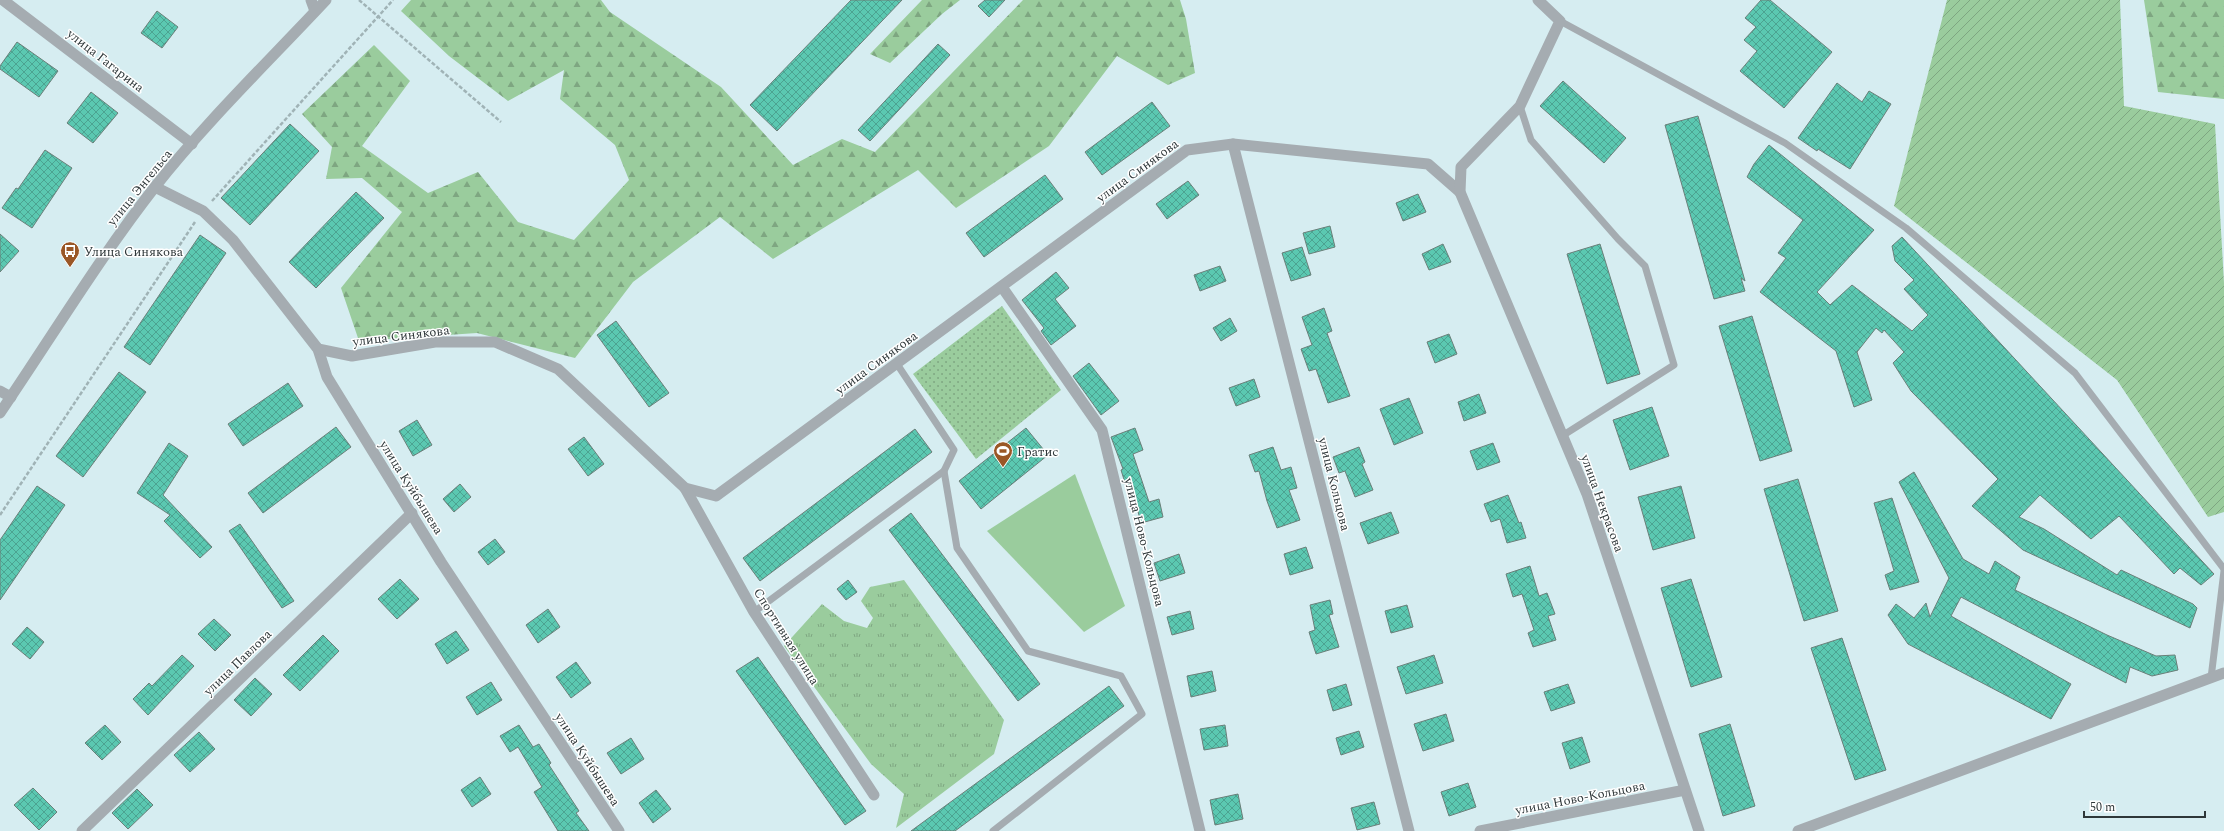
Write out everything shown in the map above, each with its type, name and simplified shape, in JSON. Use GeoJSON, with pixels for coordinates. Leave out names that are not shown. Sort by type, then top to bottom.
{"type":"FeatureCollection","features":[{"type":"Feature","properties":{"kind":"street","name":"улица Гагарина"},"geometry":{"type":"LineString","coordinates":[[3,0],[192,144]]}},
{"type":"Feature","properties":{"kind":"street"},"geometry":{"type":"LineString","coordinates":[[311,0],[315,11]]}},
{"type":"Feature","properties":{"kind":"street","name":"улица Энгельса"},"geometry":{"type":"LineString","coordinates":[[0,413],[107,251],[155,187],[192,144],[326,0]]}},
{"type":"Feature","properties":{"kind":"street"},"geometry":{"type":"LineString","coordinates":[[1460,192],[1461,167],[1520,106],[1560,21],[1538,0]]}},
{"type":"Feature","properties":{"kind":"street","name":"улица Синякова"},"geometry":{"type":"LineString","coordinates":[[318,349],[352,356],[436,342],[495,342],[558,370],[685,488],[716,496],[1187,150],[1233,144],[1428,164],[1460,192]]}},
{"type":"Feature","properties":{"kind":"street","name":"улица Кольцова"},"geometry":{"type":"LineString","coordinates":[[1233,144],[1409,831]]}},
{"type":"Feature","properties":{"kind":"street","name":"улица Куйбышева"},"geometry":{"type":"LineString","coordinates":[[155,187],[203,211],[232,240],[318,349],[327,377],[441,562],[619,831]]}},
{"type":"Feature","properties":{"kind":"street","name":"улица Некрасова"},"geometry":{"type":"LineString","coordinates":[[1460,192],[1587,494],[1699,831]]}},
{"type":"Feature","properties":{"kind":"street","name":"улица Ново-Кольцова"},"geometry":{"type":"LineString","coordinates":[[1002,287],[1102,430],[1200,831]]}},
{"type":"Feature","properties":{"kind":"street"},"geometry":{"type":"LineString","coordinates":[[0,390],[11,397]]}},
{"type":"Feature","properties":{"kind":"street","name":"Спортивная улица"},"geometry":{"type":"LineString","coordinates":[[685,488],[754,612],[874,795]]}},
{"type":"Feature","properties":{"kind":"street","name":"улица Павлова"},"geometry":{"type":"LineString","coordinates":[[82,831],[412,513]]}},
{"type":"Feature","properties":{"kind":"street"},"geometry":{"type":"LineString","coordinates":[[1798,831],[2224,673]]}},
{"type":"Feature","properties":{"kind":"street","name":"улица Ново-Кольцова"},"geometry":{"type":"LineString","coordinates":[[1480,831],[1685,790]]}},
{"type":"Feature","properties":{"kind":"lane"},"geometry":{"type":"LineString","coordinates":[[1560,21],[1785,143],[1906,228],[2075,373],[2224,570],[2211,678]]}},
{"type":"Feature","properties":{"kind":"lane"},"geometry":{"type":"LineString","coordinates":[[1520,106],[1531,140],[1618,239],[1645,266],[1674,365],[1562,436]]}},
{"type":"Feature","properties":{"kind":"lane"},"geometry":{"type":"LineString","coordinates":[[754,612],[944,471],[954,450],[897,364]]}},
{"type":"Feature","properties":{"kind":"lane"},"geometry":{"type":"LineString","coordinates":[[944,471],[957,548],[1028,651],[1121,676],[1142,714],[993,831]]}},
{"type":"Feature","properties":{"kind":"path"},"geometry":{"type":"LineString","coordinates":[[359,0],[501,122]]}},
{"type":"Feature","properties":{"kind":"path"},"geometry":{"type":"LineString","coordinates":[[0,515],[203,211],[393,0]]}},
{"type":"Feature","properties":{"kind":"green space"},"geometry":{"type":"Polygon","coordinates":[[[411,0],[601,0],[610,12],[721,87],[793,165],[842,139],[875,152],[1023,0],[1180,0],[1186,19],[1195,73],[1168,85],[1117,56],[1049,146],[956,208],[918,170],[773,259],[720,217],[633,282],[575,358],[477,333],[359,341],[341,288],[402,212],[362,178],[326,179],[332,147],[302,114],[374,45],[410,81],[362,146],[428,193],[478,172],[518,222],[574,240],[629,180],[615,145],[560,99],[564,70],[508,101],[449,56],[401,11],[411,0]]]}},
{"type":"Feature","properties":{"kind":"green space"},"geometry":{"type":"Polygon","coordinates":[[[922,0],[960,0],[942,14],[890,63],[870,54],[922,0]]]}},
{"type":"Feature","properties":{"kind":"green space"},"geometry":{"type":"Polygon","coordinates":[[[1947,0],[2120,0],[2124,106],[2215,124],[2224,283],[2224,512],[2208,517],[2117,380],[1894,206],[1947,0]]]}},
{"type":"Feature","properties":{"kind":"green space"},"geometry":{"type":"Polygon","coordinates":[[[2144,0],[2224,0],[2224,99],[2158,92],[2144,0]]]}},
{"type":"Feature","properties":{"kind":"green space"},"geometry":{"type":"Polygon","coordinates":[[[1002,306],[1061,390],[976,459],[913,374],[1002,306]]]}},
{"type":"Feature","properties":{"kind":"green space"},"geometry":{"type":"Polygon","coordinates":[[[1075,474],[1125,606],[1084,632],[987,531],[1075,474]]]}},
{"type":"Feature","properties":{"kind":"green space"},"geometry":{"type":"Polygon","coordinates":[[[904,580],[1004,720],[994,754],[896,828],[904,794],[871,764],[784,646],[822,604],[844,621],[867,628],[873,618],[861,601],[870,587],[904,580]]]}},
{"type":"Feature","properties":{"kind":"building"},"geometry":{"type":"Polygon","coordinates":[[[851,0],[902,0],[777,131],[750,105],[851,0]]]}},
{"type":"Feature","properties":{"kind":"building"},"geometry":{"type":"Polygon","coordinates":[[[985,0],[1005,0],[989,17],[978,6],[985,0]]]}},
{"type":"Feature","properties":{"kind":"building"},"geometry":{"type":"Polygon","coordinates":[[[1761,0],[1770,0],[1832,52],[1784,108],[1740,71],[1757,51],[1744,40],[1756,27],[1745,18],[1761,0]]]}},
{"type":"Feature","properties":{"kind":"building"},"geometry":{"type":"Polygon","coordinates":[[[157,11],[178,27],[162,48],[141,33],[157,11]]]}},
{"type":"Feature","properties":{"kind":"building"},"geometry":{"type":"Polygon","coordinates":[[[17,42],[58,71],[39,97],[0,69],[0,66],[17,42]]]}},
{"type":"Feature","properties":{"kind":"building"},"geometry":{"type":"Polygon","coordinates":[[[938,44],[950,55],[870,141],[858,130],[938,44]]]}},
{"type":"Feature","properties":{"kind":"building"},"geometry":{"type":"Polygon","coordinates":[[[1563,81],[1626,138],[1604,163],[1540,106],[1563,81]]]}},
{"type":"Feature","properties":{"kind":"building"},"geometry":{"type":"Polygon","coordinates":[[[1837,83],[1862,102],[1869,91],[1891,104],[1850,169],[1818,149],[1817,151],[1798,138],[1837,83]]]}},
{"type":"Feature","properties":{"kind":"building"},"geometry":{"type":"Polygon","coordinates":[[[91,92],[118,113],[93,143],[67,123],[91,92]]]}},
{"type":"Feature","properties":{"kind":"building"},"geometry":{"type":"Polygon","coordinates":[[[1152,102],[1170,126],[1102,175],[1085,152],[1152,102]]]}},
{"type":"Feature","properties":{"kind":"building"},"geometry":{"type":"Polygon","coordinates":[[[1698,116],[1745,281],[1741,278],[1745,291],[1714,299],[1665,125],[1698,116]]]}},
{"type":"Feature","properties":{"kind":"building"},"geometry":{"type":"Polygon","coordinates":[[[290,124],[319,151],[250,225],[221,198],[290,124]]]}},
{"type":"Feature","properties":{"kind":"building"},"geometry":{"type":"Polygon","coordinates":[[[1769,145],[1874,230],[1817,292],[1830,305],[1852,285],[1912,331],[1928,315],[1904,289],[1914,280],[1895,261],[1892,246],[1902,237],[2214,574],[2201,585],[2180,568],[2174,574],[2119,516],[2091,539],[2040,495],[2019,517],[2044,529],[2117,575],[2121,570],[2193,604],[2197,608],[2190,628],[2023,550],[1972,506],[1998,479],[1911,391],[1893,363],[1904,352],[1884,330],[1882,333],[1876,328],[1857,352],[1872,400],[1854,407],[1836,351],[1760,292],[1786,258],[1778,253],[1803,220],[1747,177],[1754,164],[1769,145]]]}},
{"type":"Feature","properties":{"kind":"building"},"geometry":{"type":"Polygon","coordinates":[[[45,150],[72,168],[32,228],[2,208],[16,188],[18,189],[45,150]]]}},
{"type":"Feature","properties":{"kind":"building"},"geometry":{"type":"Polygon","coordinates":[[[1045,175],[1063,199],[984,257],[966,233],[1045,175]]]}},
{"type":"Feature","properties":{"kind":"building"},"geometry":{"type":"Polygon","coordinates":[[[1188,181],[1199,195],[1167,219],[1156,204],[1188,181]]]}},
{"type":"Feature","properties":{"kind":"building"},"geometry":{"type":"Polygon","coordinates":[[[356,192],[384,218],[316,288],[289,262],[356,192]]]}},
{"type":"Feature","properties":{"kind":"building"},"geometry":{"type":"Polygon","coordinates":[[[1418,194],[1426,212],[1403,221],[1396,203],[1418,194]]]}},
{"type":"Feature","properties":{"kind":"building"},"geometry":{"type":"Polygon","coordinates":[[[1330,226],[1335,247],[1309,254],[1303,233],[1330,226]]]}},
{"type":"Feature","properties":{"kind":"building"},"geometry":{"type":"Polygon","coordinates":[[[0,234],[19,251],[0,272],[0,234]]]}},
{"type":"Feature","properties":{"kind":"building"},"geometry":{"type":"Polygon","coordinates":[[[200,235],[226,253],[150,365],[124,347],[200,235]]]}},
{"type":"Feature","properties":{"kind":"building"},"geometry":{"type":"Polygon","coordinates":[[[1443,244],[1451,262],[1429,270],[1422,254],[1443,244]]]}},
{"type":"Feature","properties":{"kind":"building"},"geometry":{"type":"Polygon","coordinates":[[[1600,244],[1640,374],[1607,384],[1567,254],[1600,244]]]}},
{"type":"Feature","properties":{"kind":"building"},"geometry":{"type":"Polygon","coordinates":[[[1302,247],[1311,275],[1291,281],[1282,253],[1302,247]]]}},
{"type":"Feature","properties":{"kind":"building"},"geometry":{"type":"Polygon","coordinates":[[[1220,266],[1226,281],[1200,291],[1194,275],[1220,266]]]}},
{"type":"Feature","properties":{"kind":"building"},"geometry":{"type":"Polygon","coordinates":[[[1056,272],[1069,288],[1055,299],[1076,326],[1051,345],[1041,331],[1044,328],[1022,300],[1056,272]]]}},
{"type":"Feature","properties":{"kind":"building"},"geometry":{"type":"Polygon","coordinates":[[[1324,308],[1332,331],[1327,333],[1350,396],[1328,403],[1316,369],[1309,371],[1301,349],[1312,345],[1302,317],[1324,308]]]}},
{"type":"Feature","properties":{"kind":"building"},"geometry":{"type":"Polygon","coordinates":[[[1752,316],[1792,451],[1760,461],[1719,326],[1752,316]]]}},
{"type":"Feature","properties":{"kind":"building"},"geometry":{"type":"Polygon","coordinates":[[[1230,318],[1237,331],[1221,341],[1213,328],[1230,318]]]}},
{"type":"Feature","properties":{"kind":"building"},"geometry":{"type":"Polygon","coordinates":[[[616,321],[669,393],[649,407],[597,335],[616,321]]]}},
{"type":"Feature","properties":{"kind":"building"},"geometry":{"type":"Polygon","coordinates":[[[1449,334],[1457,354],[1435,363],[1427,342],[1449,334]]]}},
{"type":"Feature","properties":{"kind":"building"},"geometry":{"type":"Polygon","coordinates":[[[1089,363],[1119,401],[1101,415],[1073,376],[1089,363]]]}},
{"type":"Feature","properties":{"kind":"building"},"geometry":{"type":"Polygon","coordinates":[[[119,372],[146,392],[83,477],[56,456],[119,372]]]}},
{"type":"Feature","properties":{"kind":"building"},"geometry":{"type":"Polygon","coordinates":[[[1254,379],[1260,397],[1236,406],[1229,388],[1254,379]]]}},
{"type":"Feature","properties":{"kind":"building"},"geometry":{"type":"Polygon","coordinates":[[[288,383],[303,406],[243,446],[228,424],[288,383]]]}},
{"type":"Feature","properties":{"kind":"building"},"geometry":{"type":"Polygon","coordinates":[[[1479,394],[1486,413],[1464,421],[1458,402],[1479,394]]]}},
{"type":"Feature","properties":{"kind":"building"},"geometry":{"type":"Polygon","coordinates":[[[1409,398],[1423,433],[1394,445],[1380,409],[1409,398]]]}},
{"type":"Feature","properties":{"kind":"building"},"geometry":{"type":"Polygon","coordinates":[[[1652,407],[1669,456],[1630,470],[1613,420],[1652,407]]]}},
{"type":"Feature","properties":{"kind":"building"},"geometry":{"type":"Polygon","coordinates":[[[417,420],[432,445],[413,456],[399,431],[417,420]]]}},
{"type":"Feature","properties":{"kind":"building"},"geometry":{"type":"Polygon","coordinates":[[[336,427],[351,447],[263,513],[248,493],[336,427]]]}},
{"type":"Feature","properties":{"kind":"building","name":"Гратис"},"geometry":{"type":"Polygon","coordinates":[[[1026,428],[1048,455],[981,509],[959,481],[1026,428]]]}},
{"type":"Feature","properties":{"kind":"building"},"geometry":{"type":"Polygon","coordinates":[[[1135,428],[1143,450],[1133,454],[1149,502],[1159,499],[1163,517],[1141,523],[1131,485],[1126,486],[1121,470],[1123,469],[1111,437],[1135,428]]]}},
{"type":"Feature","properties":{"kind":"building"},"geometry":{"type":"Polygon","coordinates":[[[915,429],[932,452],[760,581],[743,558],[915,429]]]}},
{"type":"Feature","properties":{"kind":"building"},"geometry":{"type":"Polygon","coordinates":[[[584,437],[604,464],[588,476],[568,449],[584,437]]]}},
{"type":"Feature","properties":{"kind":"building"},"geometry":{"type":"Polygon","coordinates":[[[169,443],[188,456],[163,495],[212,547],[200,558],[164,521],[170,515],[137,493],[169,443]]]}},
{"type":"Feature","properties":{"kind":"building"},"geometry":{"type":"Polygon","coordinates":[[[1493,443],[1500,462],[1477,470],[1470,451],[1493,443]]]}},
{"type":"Feature","properties":{"kind":"building"},"geometry":{"type":"Polygon","coordinates":[[[1273,447],[1281,470],[1291,467],[1297,488],[1289,490],[1300,520],[1277,528],[1267,501],[1259,471],[1255,472],[1249,455],[1273,447]]]}},
{"type":"Feature","properties":{"kind":"building"},"geometry":{"type":"Polygon","coordinates":[[[1359,447],[1365,462],[1362,464],[1373,490],[1355,497],[1345,471],[1339,473],[1333,457],[1359,447]]]}},
{"type":"Feature","properties":{"kind":"building"},"geometry":{"type":"Polygon","coordinates":[[[1914,472],[1963,559],[1989,574],[1995,561],[2020,577],[2015,590],[2107,635],[2156,656],[2175,655],[2178,670],[2152,676],[2130,667],[2126,683],[1961,597],[1951,616],[2071,684],[2051,719],[1908,644],[1888,615],[1896,604],[1914,618],[1926,603],[1930,617],[1949,578],[1899,482],[1914,472]]]}},
{"type":"Feature","properties":{"kind":"building"},"geometry":{"type":"Polygon","coordinates":[[[1798,479],[1838,611],[1804,621],[1764,489],[1798,479]]]}},
{"type":"Feature","properties":{"kind":"building"},"geometry":{"type":"Polygon","coordinates":[[[460,484],[471,497],[454,512],[443,499],[460,484]]]}},
{"type":"Feature","properties":{"kind":"building"},"geometry":{"type":"Polygon","coordinates":[[[37,486],[65,505],[0,600],[0,540],[37,486]]]}},
{"type":"Feature","properties":{"kind":"building"},"geometry":{"type":"Polygon","coordinates":[[[1681,486],[1695,538],[1653,550],[1638,497],[1681,486]]]}},
{"type":"Feature","properties":{"kind":"building"},"geometry":{"type":"Polygon","coordinates":[[[1508,495],[1519,523],[1521,522],[1526,538],[1507,543],[1500,519],[1491,522],[1484,504],[1508,495]]]}},
{"type":"Feature","properties":{"kind":"building"},"geometry":{"type":"Polygon","coordinates":[[[1892,498],[1919,582],[1890,590],[1885,575],[1894,571],[1874,503],[1892,498]]]}},
{"type":"Feature","properties":{"kind":"building"},"geometry":{"type":"Polygon","coordinates":[[[1391,512],[1399,533],[1368,544],[1360,523],[1391,512]]]}},
{"type":"Feature","properties":{"kind":"building"},"geometry":{"type":"Polygon","coordinates":[[[911,513],[1040,684],[1018,701],[889,530],[911,513]]]}},
{"type":"Feature","properties":{"kind":"building"},"geometry":{"type":"Polygon","coordinates":[[[240,524],[294,601],[282,608],[229,531],[240,524]]]}},
{"type":"Feature","properties":{"kind":"building"},"geometry":{"type":"Polygon","coordinates":[[[495,539],[505,552],[488,565],[478,552],[495,539]]]}},
{"type":"Feature","properties":{"kind":"building"},"geometry":{"type":"Polygon","coordinates":[[[1306,547],[1313,568],[1290,575],[1284,554],[1306,547]]]}},
{"type":"Feature","properties":{"kind":"building"},"geometry":{"type":"Polygon","coordinates":[[[1179,554],[1185,573],[1160,581],[1154,563],[1179,554]]]}},
{"type":"Feature","properties":{"kind":"building"},"geometry":{"type":"Polygon","coordinates":[[[1530,566],[1539,596],[1547,593],[1555,614],[1548,616],[1556,640],[1533,647],[1528,633],[1534,630],[1522,594],[1513,597],[1506,574],[1530,566]]]}},
{"type":"Feature","properties":{"kind":"building"},"geometry":{"type":"Polygon","coordinates":[[[400,579],[419,599],[397,619],[378,599],[400,579]]]}},
{"type":"Feature","properties":{"kind":"building"},"geometry":{"type":"Polygon","coordinates":[[[1691,579],[1722,677],[1691,687],[1661,588],[1691,579]]]}},
{"type":"Feature","properties":{"kind":"building"},"geometry":{"type":"Polygon","coordinates":[[[848,580],[857,592],[846,600],[837,589],[848,580]]]}},
{"type":"Feature","properties":{"kind":"building"},"geometry":{"type":"Polygon","coordinates":[[[1330,600],[1333,614],[1329,615],[1339,647],[1316,654],[1309,632],[1315,630],[1310,605],[1330,600]]]}},
{"type":"Feature","properties":{"kind":"building"},"geometry":{"type":"Polygon","coordinates":[[[1407,605],[1413,627],[1391,633],[1385,611],[1407,605]]]}},
{"type":"Feature","properties":{"kind":"building"},"geometry":{"type":"Polygon","coordinates":[[[548,609],[560,627],[538,643],[526,625],[548,609]]]}},
{"type":"Feature","properties":{"kind":"building"},"geometry":{"type":"Polygon","coordinates":[[[1190,611],[1194,629],[1172,635],[1167,617],[1190,611]]]}},
{"type":"Feature","properties":{"kind":"building"},"geometry":{"type":"Polygon","coordinates":[[[214,619],[231,635],[215,651],[198,634],[214,619]]]}},
{"type":"Feature","properties":{"kind":"building"},"geometry":{"type":"Polygon","coordinates":[[[27,627],[44,642],[30,659],[12,644],[27,627]]]}},
{"type":"Feature","properties":{"kind":"building"},"geometry":{"type":"Polygon","coordinates":[[[456,631],[469,650],[447,664],[435,644],[456,631]]]}},
{"type":"Feature","properties":{"kind":"building"},"geometry":{"type":"Polygon","coordinates":[[[323,635],[339,651],[300,691],[283,675],[323,635]]]}},
{"type":"Feature","properties":{"kind":"building"},"geometry":{"type":"Polygon","coordinates":[[[1842,638],[1886,770],[1855,780],[1811,648],[1842,638]]]}},
{"type":"Feature","properties":{"kind":"building"},"geometry":{"type":"Polygon","coordinates":[[[182,655],[194,666],[148,715],[133,699],[149,683],[152,686],[182,655]]]}},
{"type":"Feature","properties":{"kind":"building"},"geometry":{"type":"Polygon","coordinates":[[[1434,655],[1443,683],[1406,694],[1397,667],[1434,655]]]}},
{"type":"Feature","properties":{"kind":"building"},"geometry":{"type":"Polygon","coordinates":[[[758,657],[866,811],[845,825],[736,671],[758,657]]]}},
{"type":"Feature","properties":{"kind":"building"},"geometry":{"type":"Polygon","coordinates":[[[576,662],[591,683],[571,698],[556,677],[576,662]]]}},
{"type":"Feature","properties":{"kind":"building"},"geometry":{"type":"Polygon","coordinates":[[[1212,671],[1216,691],[1191,697],[1187,676],[1212,671]]]}},
{"type":"Feature","properties":{"kind":"building"},"geometry":{"type":"Polygon","coordinates":[[[255,678],[272,694],[251,716],[234,700],[255,678]]]}},
{"type":"Feature","properties":{"kind":"building"},"geometry":{"type":"Polygon","coordinates":[[[491,682],[502,700],[477,715],[466,697],[491,682]]]}},
{"type":"Feature","properties":{"kind":"building"},"geometry":{"type":"Polygon","coordinates":[[[1346,684],[1352,705],[1333,711],[1327,690],[1346,684]]]}},
{"type":"Feature","properties":{"kind":"building"},"geometry":{"type":"Polygon","coordinates":[[[1568,684],[1575,703],[1551,711],[1544,692],[1568,684]]]}},
{"type":"Feature","properties":{"kind":"building"},"geometry":{"type":"Polygon","coordinates":[[[1109,686],[1124,706],[955,831],[911,831],[1109,686]]]}},
{"type":"Feature","properties":{"kind":"building"},"geometry":{"type":"Polygon","coordinates":[[[1446,714],[1454,741],[1423,751],[1414,724],[1446,714]]]}},
{"type":"Feature","properties":{"kind":"building"},"geometry":{"type":"Polygon","coordinates":[[[1730,724],[1755,806],[1723,816],[1699,734],[1730,724]]]}},
{"type":"Feature","properties":{"kind":"building"},"geometry":{"type":"Polygon","coordinates":[[[105,725],[121,742],[102,760],[85,743],[105,725]]]}},
{"type":"Feature","properties":{"kind":"building"},"geometry":{"type":"Polygon","coordinates":[[[519,725],[533,747],[539,744],[551,763],[549,765],[579,811],[576,813],[589,831],[558,831],[534,792],[542,787],[518,747],[510,752],[500,736],[519,725]]]}},
{"type":"Feature","properties":{"kind":"building"},"geometry":{"type":"Polygon","coordinates":[[[1225,725],[1228,746],[1204,750],[1200,729],[1225,725]]]}},
{"type":"Feature","properties":{"kind":"building"},"geometry":{"type":"Polygon","coordinates":[[[1359,731],[1364,747],[1341,755],[1336,738],[1359,731]]]}},
{"type":"Feature","properties":{"kind":"building"},"geometry":{"type":"Polygon","coordinates":[[[199,732],[215,749],[190,772],[174,755],[199,732]]]}},
{"type":"Feature","properties":{"kind":"building"},"geometry":{"type":"Polygon","coordinates":[[[1582,737],[1590,762],[1570,769],[1562,743],[1582,737]]]}},
{"type":"Feature","properties":{"kind":"building"},"geometry":{"type":"Polygon","coordinates":[[[631,738],[644,759],[621,774],[607,753],[631,738]]]}},
{"type":"Feature","properties":{"kind":"building"},"geometry":{"type":"Polygon","coordinates":[[[480,777],[491,794],[472,807],[461,790],[480,777]]]}},
{"type":"Feature","properties":{"kind":"building"},"geometry":{"type":"Polygon","coordinates":[[[1468,783],[1476,807],[1449,816],[1441,792],[1468,783]]]}},
{"type":"Feature","properties":{"kind":"building"},"geometry":{"type":"Polygon","coordinates":[[[33,788],[57,812],[39,830],[14,805],[33,788]]]}},
{"type":"Feature","properties":{"kind":"building"},"geometry":{"type":"Polygon","coordinates":[[[137,789],[153,805],[128,829],[112,813],[137,789]]]}},
{"type":"Feature","properties":{"kind":"building"},"geometry":{"type":"Polygon","coordinates":[[[656,790],[671,809],[653,823],[639,803],[656,790]]]}},
{"type":"Feature","properties":{"kind":"building"},"geometry":{"type":"Polygon","coordinates":[[[1238,794],[1243,819],[1215,825],[1210,800],[1238,794]]]}},
{"type":"Feature","properties":{"kind":"building"},"geometry":{"type":"Polygon","coordinates":[[[1374,802],[1380,824],[1357,830],[1351,808],[1374,802]]]}},
{"type":"Feature","properties":{"kind":"place","name":"Улица Синякова"},"geometry":{"type":"Point","coordinates":[70,268]}},
{"type":"Feature","properties":{"kind":"place","name":"Гратис"},"geometry":{"type":"Point","coordinates":[1003,468]}}]}
